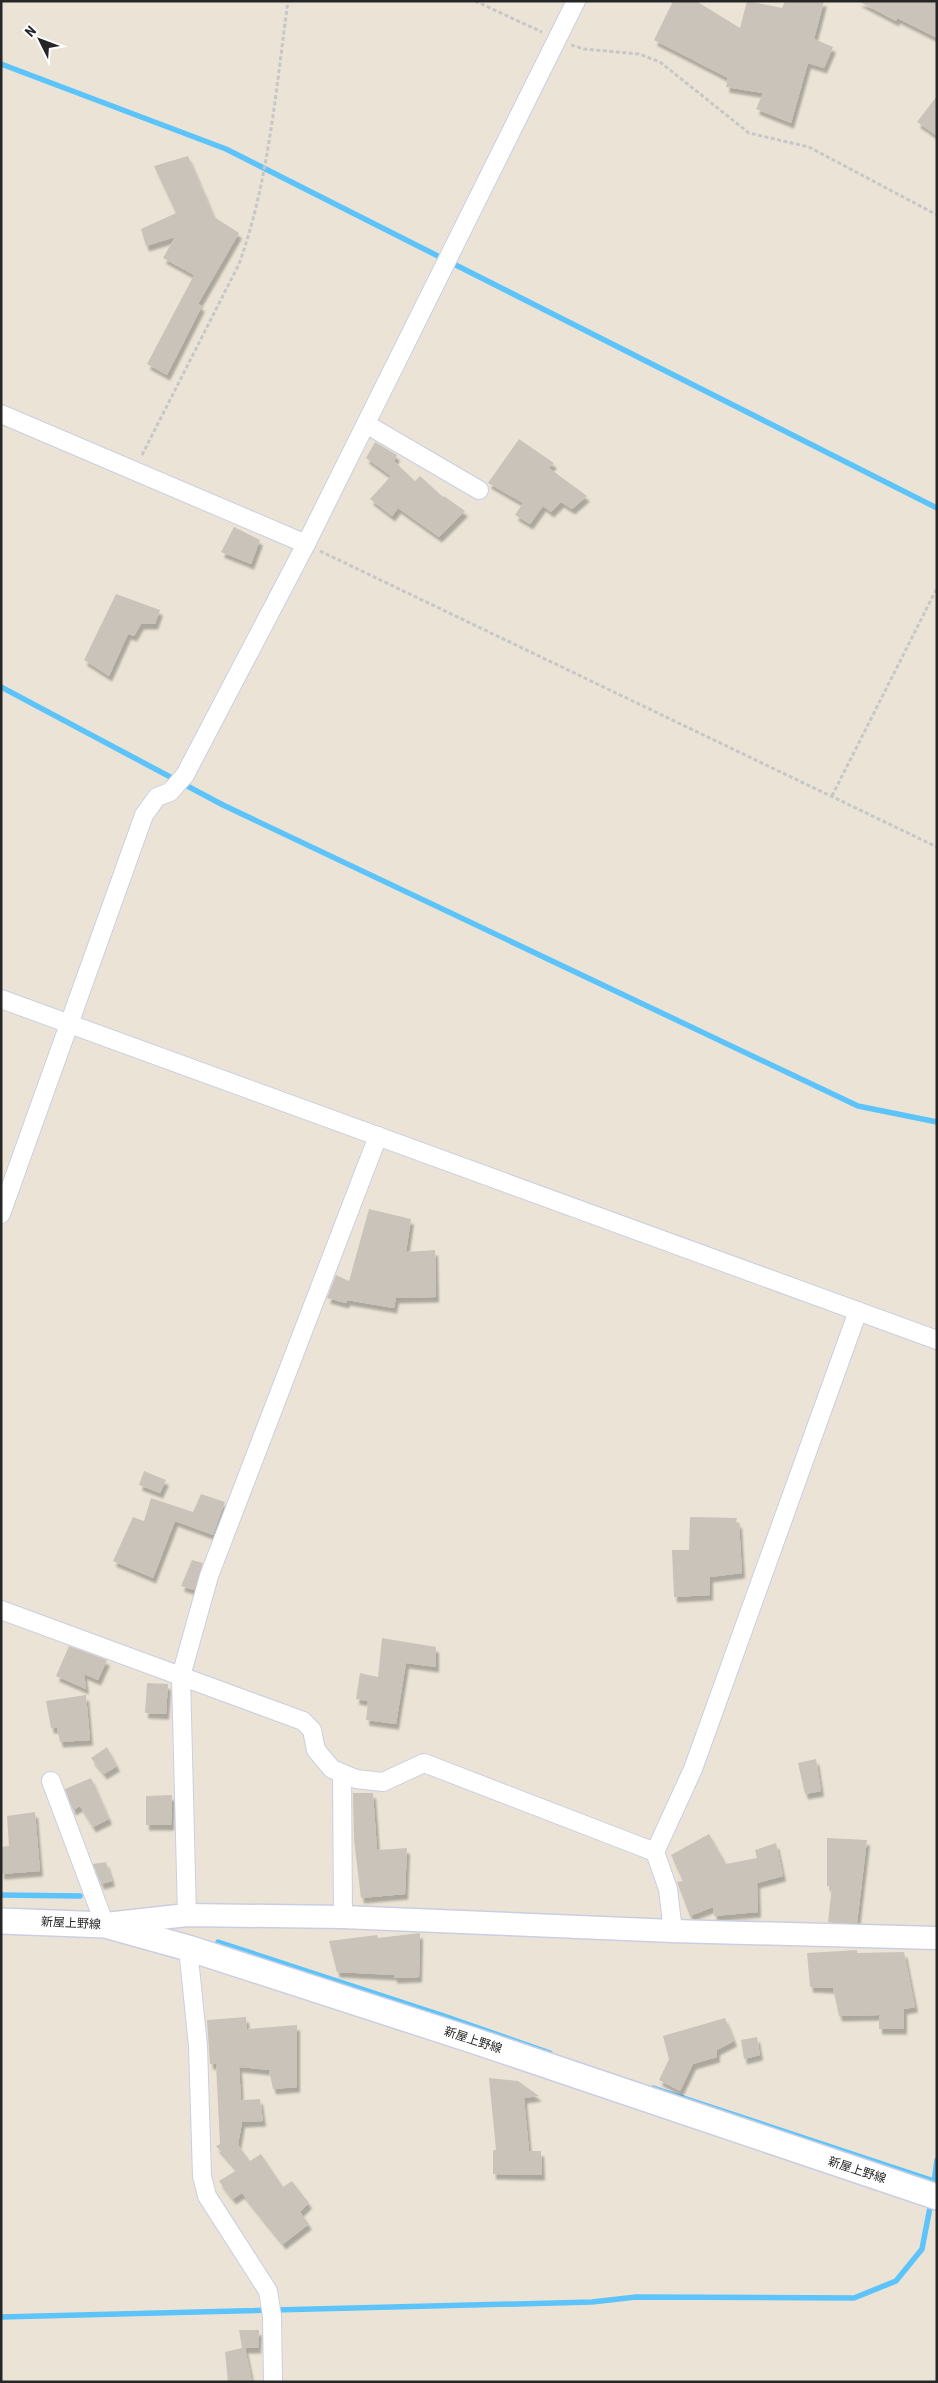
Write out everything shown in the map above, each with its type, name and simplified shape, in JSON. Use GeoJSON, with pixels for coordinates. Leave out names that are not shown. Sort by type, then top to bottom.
{"type":"FeatureCollection","features":[{"type":"Feature","properties":{"kind":"main road","name":"新屋上野線"},"geometry":{"type":"LineString","coordinates":[[1,1921],[105,1924],[188,1948],[375,2008],[937,2197]]}},
{"type":"Feature","properties":{"kind":"street"},"geometry":{"type":"LineString","coordinates":[[1,1214],[144,815],[156,796],[170,792],[185,776],[306,544],[576,1]]}},
{"type":"Feature","properties":{"kind":"street"},"geometry":{"type":"LineString","coordinates":[[1,414],[306,544]]}},
{"type":"Feature","properties":{"kind":"street"},"geometry":{"type":"LineString","coordinates":[[366,424],[479,490]]}},
{"type":"Feature","properties":{"kind":"street"},"geometry":{"type":"LineString","coordinates":[[1,999],[70,1022],[937,1340]]}},
{"type":"Feature","properties":{"kind":"street"},"geometry":{"type":"LineString","coordinates":[[187,1915],[181,1676],[209,1576],[378,1136]]}},
{"type":"Feature","properties":{"kind":"street"},"geometry":{"type":"LineString","coordinates":[[672,1931],[668,1890],[654,1852],[693,1769],[858,1311]]}},
{"type":"Feature","properties":{"kind":"street"},"geometry":{"type":"LineString","coordinates":[[1,1610],[304,1721],[312,1730],[316,1750],[332,1769],[356,1779],[383,1782],[424,1763],[654,1852]]}},
{"type":"Feature","properties":{"kind":"street"},"geometry":{"type":"LineString","coordinates":[[342,1773],[343,1917]]}},
{"type":"Feature","properties":{"kind":"street"},"geometry":{"type":"LineString","coordinates":[[51,1781],[105,1924],[187,1915],[343,1917],[672,1931],[937,1938]]}},
{"type":"Feature","properties":{"kind":"street"},"geometry":{"type":"LineString","coordinates":[[188,1948],[198,2046],[202,2176],[206,2196],[268,2291],[272,2316],[273,2382]]}},
{"type":"Feature","properties":{"kind":"path"},"geometry":{"type":"LineString","coordinates":[[134,472],[239,264],[250,233],[268,141],[288,1]]}},
{"type":"Feature","properties":{"kind":"path"},"geometry":{"type":"LineString","coordinates":[[475,1],[557,40],[584,50],[639,54],[660,62],[749,133],[810,147],[937,215]]}},
{"type":"Feature","properties":{"kind":"path"},"geometry":{"type":"LineString","coordinates":[[306,544],[937,847]]}},
{"type":"Feature","properties":{"kind":"path"},"geometry":{"type":"LineString","coordinates":[[832,796],[937,588]]}},
{"type":"Feature","properties":{"kind":"building"},"geometry":{"type":"Polygon","coordinates":[[[673,1],[696,1],[740,28],[747,1],[782,8],[785,1],[824,1],[814,39],[833,47],[824,68],[808,63],[791,123],[756,109],[763,93],[726,87],[728,78],[654,40],[673,1]]]}},
{"type":"Feature","properties":{"kind":"building"},"geometry":{"type":"Polygon","coordinates":[[[858,1],[937,1],[937,38],[897,18],[896,21],[858,1]]]}},
{"type":"Feature","properties":{"kind":"building"},"geometry":{"type":"Polygon","coordinates":[[[937,96],[937,136],[917,122],[937,96]]]}},
{"type":"Feature","properties":{"kind":"building"},"geometry":{"type":"Polygon","coordinates":[[[188,156],[214,217],[239,233],[198,304],[202,306],[167,375],[147,364],[194,275],[163,258],[175,237],[146,246],[141,229],[176,213],[154,166],[188,156]]]}},
{"type":"Feature","properties":{"kind":"building"},"geometry":{"type":"Polygon","coordinates":[[[519,439],[554,463],[549,468],[587,496],[572,509],[561,502],[551,512],[543,506],[530,524],[515,515],[523,503],[488,483],[519,439]]]}},
{"type":"Feature","properties":{"kind":"building"},"geometry":{"type":"Polygon","coordinates":[[[375,442],[397,455],[394,461],[415,481],[420,476],[443,497],[465,511],[439,537],[398,508],[392,516],[370,499],[391,476],[366,458],[375,442]]]}},
{"type":"Feature","properties":{"kind":"building"},"geometry":{"type":"Polygon","coordinates":[[[234,527],[260,540],[251,564],[221,552],[234,527]]]}},
{"type":"Feature","properties":{"kind":"building"},"geometry":{"type":"Polygon","coordinates":[[[116,594],[160,610],[155,624],[141,624],[134,636],[128,634],[109,676],[84,660],[116,594]]]}},
{"type":"Feature","properties":{"kind":"building"},"geometry":{"type":"Polygon","coordinates":[[[369,1209],[411,1219],[406,1252],[435,1250],[436,1297],[396,1298],[394,1308],[347,1300],[346,1303],[327,1298],[336,1275],[349,1281],[369,1209]]]}},
{"type":"Feature","properties":{"kind":"building"},"geometry":{"type":"Polygon","coordinates":[[[144,1471],[166,1480],[160,1493],[139,1485],[144,1471]]]}},
{"type":"Feature","properties":{"kind":"building"},"geometry":{"type":"Polygon","coordinates":[[[201,1494],[225,1502],[213,1535],[175,1521],[153,1578],[113,1561],[133,1517],[144,1521],[151,1498],[193,1512],[201,1494]]]}},
{"type":"Feature","properties":{"kind":"building"},"geometry":{"type":"Polygon","coordinates":[[[690,1517],[737,1518],[736,1522],[739,1523],[742,1573],[710,1577],[710,1595],[674,1597],[672,1550],[689,1550],[690,1517]]]}},
{"type":"Feature","properties":{"kind":"building"},"geometry":{"type":"Polygon","coordinates":[[[192,1560],[203,1563],[194,1590],[181,1586],[192,1560]]]}},
{"type":"Feature","properties":{"kind":"building"},"geometry":{"type":"Polygon","coordinates":[[[382,1638],[436,1647],[436,1667],[406,1663],[396,1724],[366,1720],[368,1701],[356,1699],[360,1673],[378,1677],[382,1638]]]}},
{"type":"Feature","properties":{"kind":"building"},"geometry":{"type":"Polygon","coordinates":[[[69,1646],[107,1660],[98,1680],[84,1674],[86,1689],[56,1676],[69,1646]]]}},
{"type":"Feature","properties":{"kind":"building"},"geometry":{"type":"Polygon","coordinates":[[[147,1683],[168,1684],[166,1714],[145,1713],[147,1683]]]}},
{"type":"Feature","properties":{"kind":"building"},"geometry":{"type":"Polygon","coordinates":[[[86,1695],[90,1740],[60,1742],[57,1728],[51,1728],[46,1701],[86,1695]]]}},
{"type":"Feature","properties":{"kind":"building"},"geometry":{"type":"Polygon","coordinates":[[[107,1747],[117,1766],[104,1774],[91,1758],[107,1747]]]}},
{"type":"Feature","properties":{"kind":"building"},"geometry":{"type":"Polygon","coordinates":[[[816,1759],[821,1791],[805,1794],[798,1763],[816,1759]]]}},
{"type":"Feature","properties":{"kind":"building"},"geometry":{"type":"Polygon","coordinates":[[[91,1778],[109,1819],[93,1827],[80,1806],[73,1810],[65,1789],[91,1778]]]}},
{"type":"Feature","properties":{"kind":"building"},"geometry":{"type":"Polygon","coordinates":[[[353,1793],[373,1793],[377,1850],[407,1848],[405,1894],[361,1898],[354,1840],[353,1793]]]}},
{"type":"Feature","properties":{"kind":"building"},"geometry":{"type":"Polygon","coordinates":[[[172,1795],[171,1825],[146,1825],[146,1796],[172,1795]]]}},
{"type":"Feature","properties":{"kind":"building"},"geometry":{"type":"Polygon","coordinates":[[[35,1812],[40,1871],[1,1874],[1,1847],[9,1846],[7,1816],[35,1812]]]}},
{"type":"Feature","properties":{"kind":"building"},"geometry":{"type":"Polygon","coordinates":[[[709,1834],[726,1864],[757,1858],[755,1850],[776,1843],[783,1876],[757,1883],[758,1912],[714,1916],[713,1907],[690,1916],[677,1882],[683,1881],[671,1855],[709,1834]]]}},
{"type":"Feature","properties":{"kind":"building"},"geometry":{"type":"Polygon","coordinates":[[[827,1838],[867,1840],[857,1923],[828,1922],[832,1886],[827,1886],[827,1838]]]}},
{"type":"Feature","properties":{"kind":"building"},"geometry":{"type":"Polygon","coordinates":[[[106,1862],[112,1881],[101,1884],[93,1864],[106,1862]]]}},
{"type":"Feature","properties":{"kind":"building"},"geometry":{"type":"Polygon","coordinates":[[[420,1933],[419,1977],[394,1978],[394,1975],[337,1972],[329,1941],[377,1935],[378,1938],[420,1933]]]}},
{"type":"Feature","properties":{"kind":"building"},"geometry":{"type":"Polygon","coordinates":[[[857,1950],[857,1953],[904,1952],[915,2007],[904,2009],[904,2029],[879,2029],[879,2015],[839,2016],[833,1988],[810,1987],[807,1953],[857,1950]]]}},
{"type":"Feature","properties":{"kind":"building"},"geometry":{"type":"Polygon","coordinates":[[[246,2017],[247,2029],[297,2025],[297,2087],[273,2089],[269,2070],[239,2067],[241,2100],[260,2099],[263,2121],[242,2122],[238,2145],[250,2161],[261,2154],[283,2187],[292,2181],[309,2203],[300,2212],[309,2224],[283,2244],[242,2193],[233,2199],[219,2181],[237,2170],[216,2146],[220,2144],[216,2064],[210,2064],[207,2020],[246,2017]]]}},
{"type":"Feature","properties":{"kind":"building"},"geometry":{"type":"Polygon","coordinates":[[[725,2018],[734,2041],[717,2050],[717,2057],[693,2064],[680,2091],[659,2080],[669,2059],[663,2036],[725,2018]]]}},
{"type":"Feature","properties":{"kind":"building"},"geometry":{"type":"Polygon","coordinates":[[[757,2037],[760,2055],[744,2059],[741,2040],[757,2037]]]}},
{"type":"Feature","properties":{"kind":"building"},"geometry":{"type":"Polygon","coordinates":[[[489,2078],[518,2081],[539,2096],[524,2098],[529,2151],[541,2151],[542,2175],[493,2174],[493,2150],[496,2150],[489,2078]]]}},
{"type":"Feature","properties":{"kind":"building"},"geometry":{"type":"Polygon","coordinates":[[[239,2330],[259,2330],[258,2348],[245,2348],[252,2382],[228,2382],[225,2352],[242,2348],[239,2330]]]}},
{"type":"Feature","properties":{"kind":"waterway"},"geometry":{"type":"LineString","coordinates":[[1,64],[226,149],[937,508]]}},
{"type":"Feature","properties":{"kind":"waterway"},"geometry":{"type":"LineString","coordinates":[[1,687],[223,805],[858,1106],[937,1122]]}},
{"type":"Feature","properties":{"kind":"waterway"},"geometry":{"type":"LineString","coordinates":[[1,1895],[80,1896]]}},
{"type":"Feature","properties":{"kind":"waterway"},"geometry":{"type":"LineString","coordinates":[[218,1942],[550,2053]]}},
{"type":"Feature","properties":{"kind":"waterway"},"geometry":{"type":"LineString","coordinates":[[653,2088],[934,2181]]}},
{"type":"Feature","properties":{"kind":"waterway"},"geometry":{"type":"LineString","coordinates":[[933,2190],[937,2160]]}},
{"type":"Feature","properties":{"kind":"waterway"},"geometry":{"type":"LineString","coordinates":[[1,2317],[592,2302],[636,2297],[854,2298],[896,2281],[922,2249],[931,2202]]}}]}
